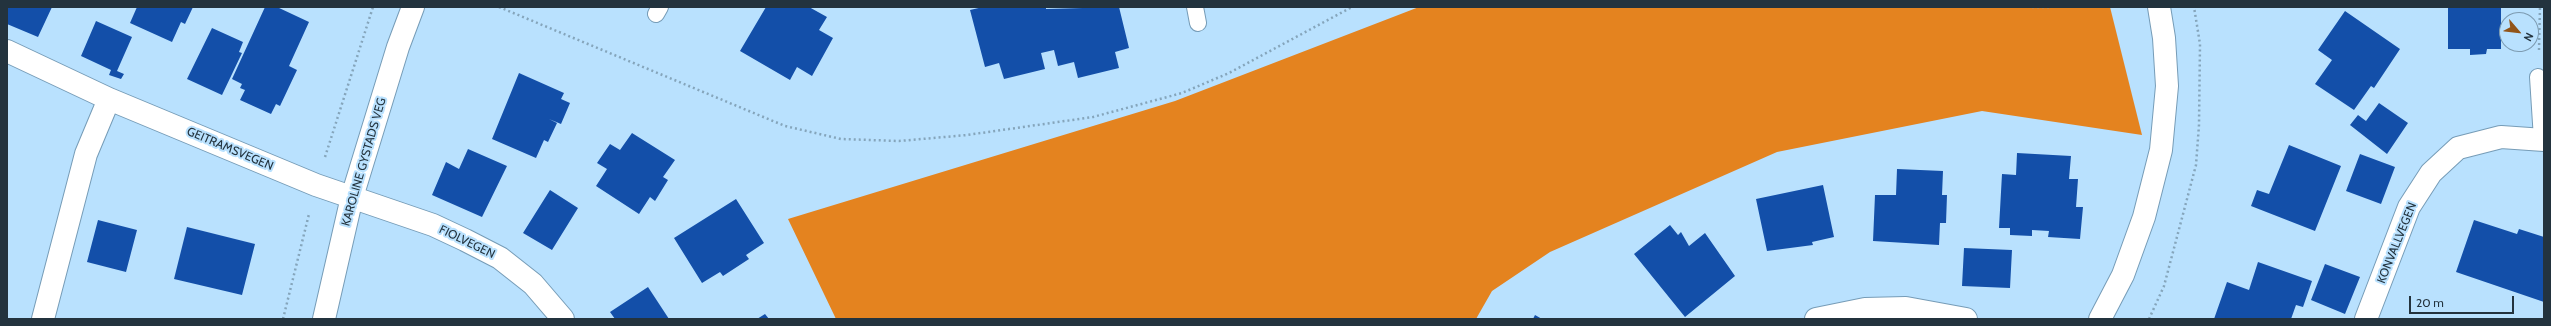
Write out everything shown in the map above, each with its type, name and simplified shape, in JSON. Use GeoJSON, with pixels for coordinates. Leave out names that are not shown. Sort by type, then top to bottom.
{"type":"FeatureCollection","features":[{"type":"Feature","properties":{"kind":"street","name":"KAROLINE GYSTADS VEG"},"geometry":{"type":"LineString","coordinates":[[324,319],[352,196],[398,47],[413,7]]}},
{"type":"Feature","properties":{"kind":"street"},"geometry":{"type":"LineString","coordinates":[[2100,319],[2123,275],[2144,216],[2160,150],[2167,86],[2164,38],[2159,7]]}},
{"type":"Feature","properties":{"kind":"street","name":"GEITRAMSVEGEN"},"geometry":{"type":"LineString","coordinates":[[7,51],[109,99],[316,185],[352,196]]}},
{"type":"Feature","properties":{"kind":"street"},"geometry":{"type":"LineString","coordinates":[[43,319],[86,154],[109,99]]}},
{"type":"Feature","properties":{"kind":"street","name":"KONVALLVEGEN"},"geometry":{"type":"LineString","coordinates":[[2366,319],[2409,207],[2431,173],[2458,148],[2501,137],[2543,139]]}},
{"type":"Feature","properties":{"kind":"street","name":"FIOLVEGEN"},"geometry":{"type":"LineString","coordinates":[[352,196],[432,225],[500,258],[533,284],[563,319]]}},
{"type":"Feature","properties":{"kind":"street"},"geometry":{"type":"LineString","coordinates":[[1816,319],[1865,309],[1906,308],[1966,319]]}},
{"type":"Feature","properties":{"kind":"lane"},"geometry":{"type":"LineString","coordinates":[[2538,77],[2543,139]]}},
{"type":"Feature","properties":{"kind":"path"},"geometry":{"type":"LineString","coordinates":[[499,7],[785,126],[841,139],[899,141],[967,135],[1093,117],[1182,93],[1229,73],[1352,7]]}},
{"type":"Feature","properties":{"kind":"path"},"geometry":{"type":"LineString","coordinates":[[2032,7],[2049,7]]}},
{"type":"Feature","properties":{"kind":"path"},"geometry":{"type":"LineString","coordinates":[[2538,77],[2540,7]]}},
{"type":"Feature","properties":{"kind":"shaded area"},"geometry":{"type":"Polygon","coordinates":[[[1419,7],[2110,7],[2142,135],[1982,111],[1777,152],[1550,252],[1492,291],[1476,319],[836,319],[788,219],[1175,101],[1419,7]]]}},
{"type":"Feature","properties":{"kind":"building"},"geometry":{"type":"Polygon","coordinates":[[[8,7],[52,7],[38,37],[7,24],[8,7]]]}},
{"type":"Feature","properties":{"kind":"building"},"geometry":{"type":"Polygon","coordinates":[[[137,7],[193,7],[185,24],[181,22],[172,42],[130,23],[137,7]]]}},
{"type":"Feature","properties":{"kind":"building"},"geometry":{"type":"Polygon","coordinates":[[[265,7],[277,7],[309,22],[289,66],[297,70],[280,106],[276,104],[271,114],[240,100],[245,90],[240,88],[242,84],[232,79],[265,7]]]}},
{"type":"Feature","properties":{"kind":"building"},"geometry":{"type":"Polygon","coordinates":[[[766,7],[809,7],[827,17],[819,30],[833,38],[812,76],[797,67],[790,80],[740,51],[766,7]]]}},
{"type":"Feature","properties":{"kind":"building"},"geometry":{"type":"Polygon","coordinates":[[[983,7],[1046,7],[1046,9],[1119,7],[1129,48],[1115,52],[1119,68],[1078,78],[1074,62],[1058,66],[1054,50],[1041,53],[1045,69],[1004,79],[999,63],[985,67],[970,10],[983,7]]]}},
{"type":"Feature","properties":{"kind":"building"},"geometry":{"type":"Polygon","coordinates":[[[2448,7],[2501,7],[2501,12],[2499,12],[2499,49],[2487,49],[2486,54],[2470,55],[2470,49],[2448,49],[2448,7]]]}},
{"type":"Feature","properties":{"kind":"building"},"geometry":{"type":"Polygon","coordinates":[[[2345,11],[2400,49],[2374,88],[2371,86],[2354,110],[2315,84],[2332,60],[2318,50],[2345,11]]]}},
{"type":"Feature","properties":{"kind":"building"},"geometry":{"type":"Polygon","coordinates":[[[96,21],[132,37],[117,71],[124,74],[121,79],[109,75],[111,70],[81,56],[96,21]]]}},
{"type":"Feature","properties":{"kind":"building"},"geometry":{"type":"Polygon","coordinates":[[[212,28],[243,42],[239,52],[242,53],[222,95],[187,79],[212,28]]]}},
{"type":"Feature","properties":{"kind":"building"},"geometry":{"type":"Polygon","coordinates":[[[519,73],[564,93],[561,99],[570,103],[561,124],[549,119],[557,123],[548,142],[544,140],[536,158],[492,139],[519,73]]]}},
{"type":"Feature","properties":{"kind":"building"},"geometry":{"type":"Polygon","coordinates":[[[2379,103],[2408,123],[2387,154],[2350,125],[2358,115],[2366,121],[2379,103]]]}},
{"type":"Feature","properties":{"kind":"building"},"geometry":{"type":"Polygon","coordinates":[[[632,133],[675,160],[663,177],[668,180],[655,201],[650,197],[639,214],[596,186],[607,169],[597,163],[610,144],[620,150],[632,133]]]}},
{"type":"Feature","properties":{"kind":"building"},"geometry":{"type":"Polygon","coordinates":[[[2289,145],[2341,166],[2315,231],[2251,206],[2257,190],[2269,194],[2289,145]]]}},
{"type":"Feature","properties":{"kind":"building"},"geometry":{"type":"Polygon","coordinates":[[[468,149],[507,166],[482,217],[432,195],[446,162],[459,169],[468,149]]]}},
{"type":"Feature","properties":{"kind":"building"},"geometry":{"type":"Polygon","coordinates":[[[2017,153],[2071,156],[2069,179],[2078,179],[2076,207],[2083,207],[2080,239],[2048,237],[2049,231],[2032,230],[2032,236],[2010,235],[2010,228],[1999,228],[2002,174],[2016,175],[2017,153]]]}},
{"type":"Feature","properties":{"kind":"building"},"geometry":{"type":"Polygon","coordinates":[[[2360,154],[2395,167],[2381,204],[2346,191],[2360,154]]]}},
{"type":"Feature","properties":{"kind":"building"},"geometry":{"type":"Polygon","coordinates":[[[1897,169],[1943,171],[1942,195],[1947,195],[1946,223],[1940,223],[1939,245],[1873,241],[1875,195],[1896,195],[1897,169]]]}},
{"type":"Feature","properties":{"kind":"building"},"geometry":{"type":"Polygon","coordinates":[[[1823,185],[1834,237],[1812,242],[1813,245],[1767,251],[1756,199],[1823,185]]]}},
{"type":"Feature","properties":{"kind":"building"},"geometry":{"type":"Polygon","coordinates":[[[550,190],[578,208],[552,250],[523,233],[550,190]]]}},
{"type":"Feature","properties":{"kind":"building"},"geometry":{"type":"Polygon","coordinates":[[[736,199],[764,243],[746,255],[749,259],[723,276],[720,272],[702,283],[674,238],[736,199]]]}},
{"type":"Feature","properties":{"kind":"building"},"geometry":{"type":"Polygon","coordinates":[[[98,220],[137,230],[126,272],[87,262],[98,220]]]}},
{"type":"Feature","properties":{"kind":"building"},"geometry":{"type":"Polygon","coordinates":[[[2474,220],[2517,234],[2519,229],[2544,237],[2544,302],[2456,272],[2474,220]]]}},
{"type":"Feature","properties":{"kind":"building"},"geometry":{"type":"Polygon","coordinates":[[[1670,225],[1678,235],[1681,232],[1689,246],[1705,233],[1735,276],[1685,317],[1634,254],[1670,225]]]}},
{"type":"Feature","properties":{"kind":"building"},"geometry":{"type":"Polygon","coordinates":[[[187,227],[255,244],[242,295],[174,279],[187,227]]]}},
{"type":"Feature","properties":{"kind":"building"},"geometry":{"type":"Polygon","coordinates":[[[1964,248],[2012,250],[2010,288],[1962,286],[1964,248]]]}},
{"type":"Feature","properties":{"kind":"building"},"geometry":{"type":"Polygon","coordinates":[[[2258,262],[2312,281],[2303,307],[2296,305],[2291,319],[2214,319],[2227,282],[2249,290],[2258,262]]]}},
{"type":"Feature","properties":{"kind":"building"},"geometry":{"type":"Polygon","coordinates":[[[2325,264],[2360,277],[2345,314],[2311,300],[2325,264]]]}},
{"type":"Feature","properties":{"kind":"building"},"geometry":{"type":"Polygon","coordinates":[[[648,287],[669,319],[615,319],[610,312],[648,287]]]}},
{"type":"Feature","properties":{"kind":"building"},"geometry":{"type":"Polygon","coordinates":[[[765,314],[769,319],[757,319],[765,314]]]}},
{"type":"Feature","properties":{"kind":"building"},"geometry":{"type":"Polygon","coordinates":[[[1535,315],[1542,319],[1533,319],[1535,315]]]}}]}
